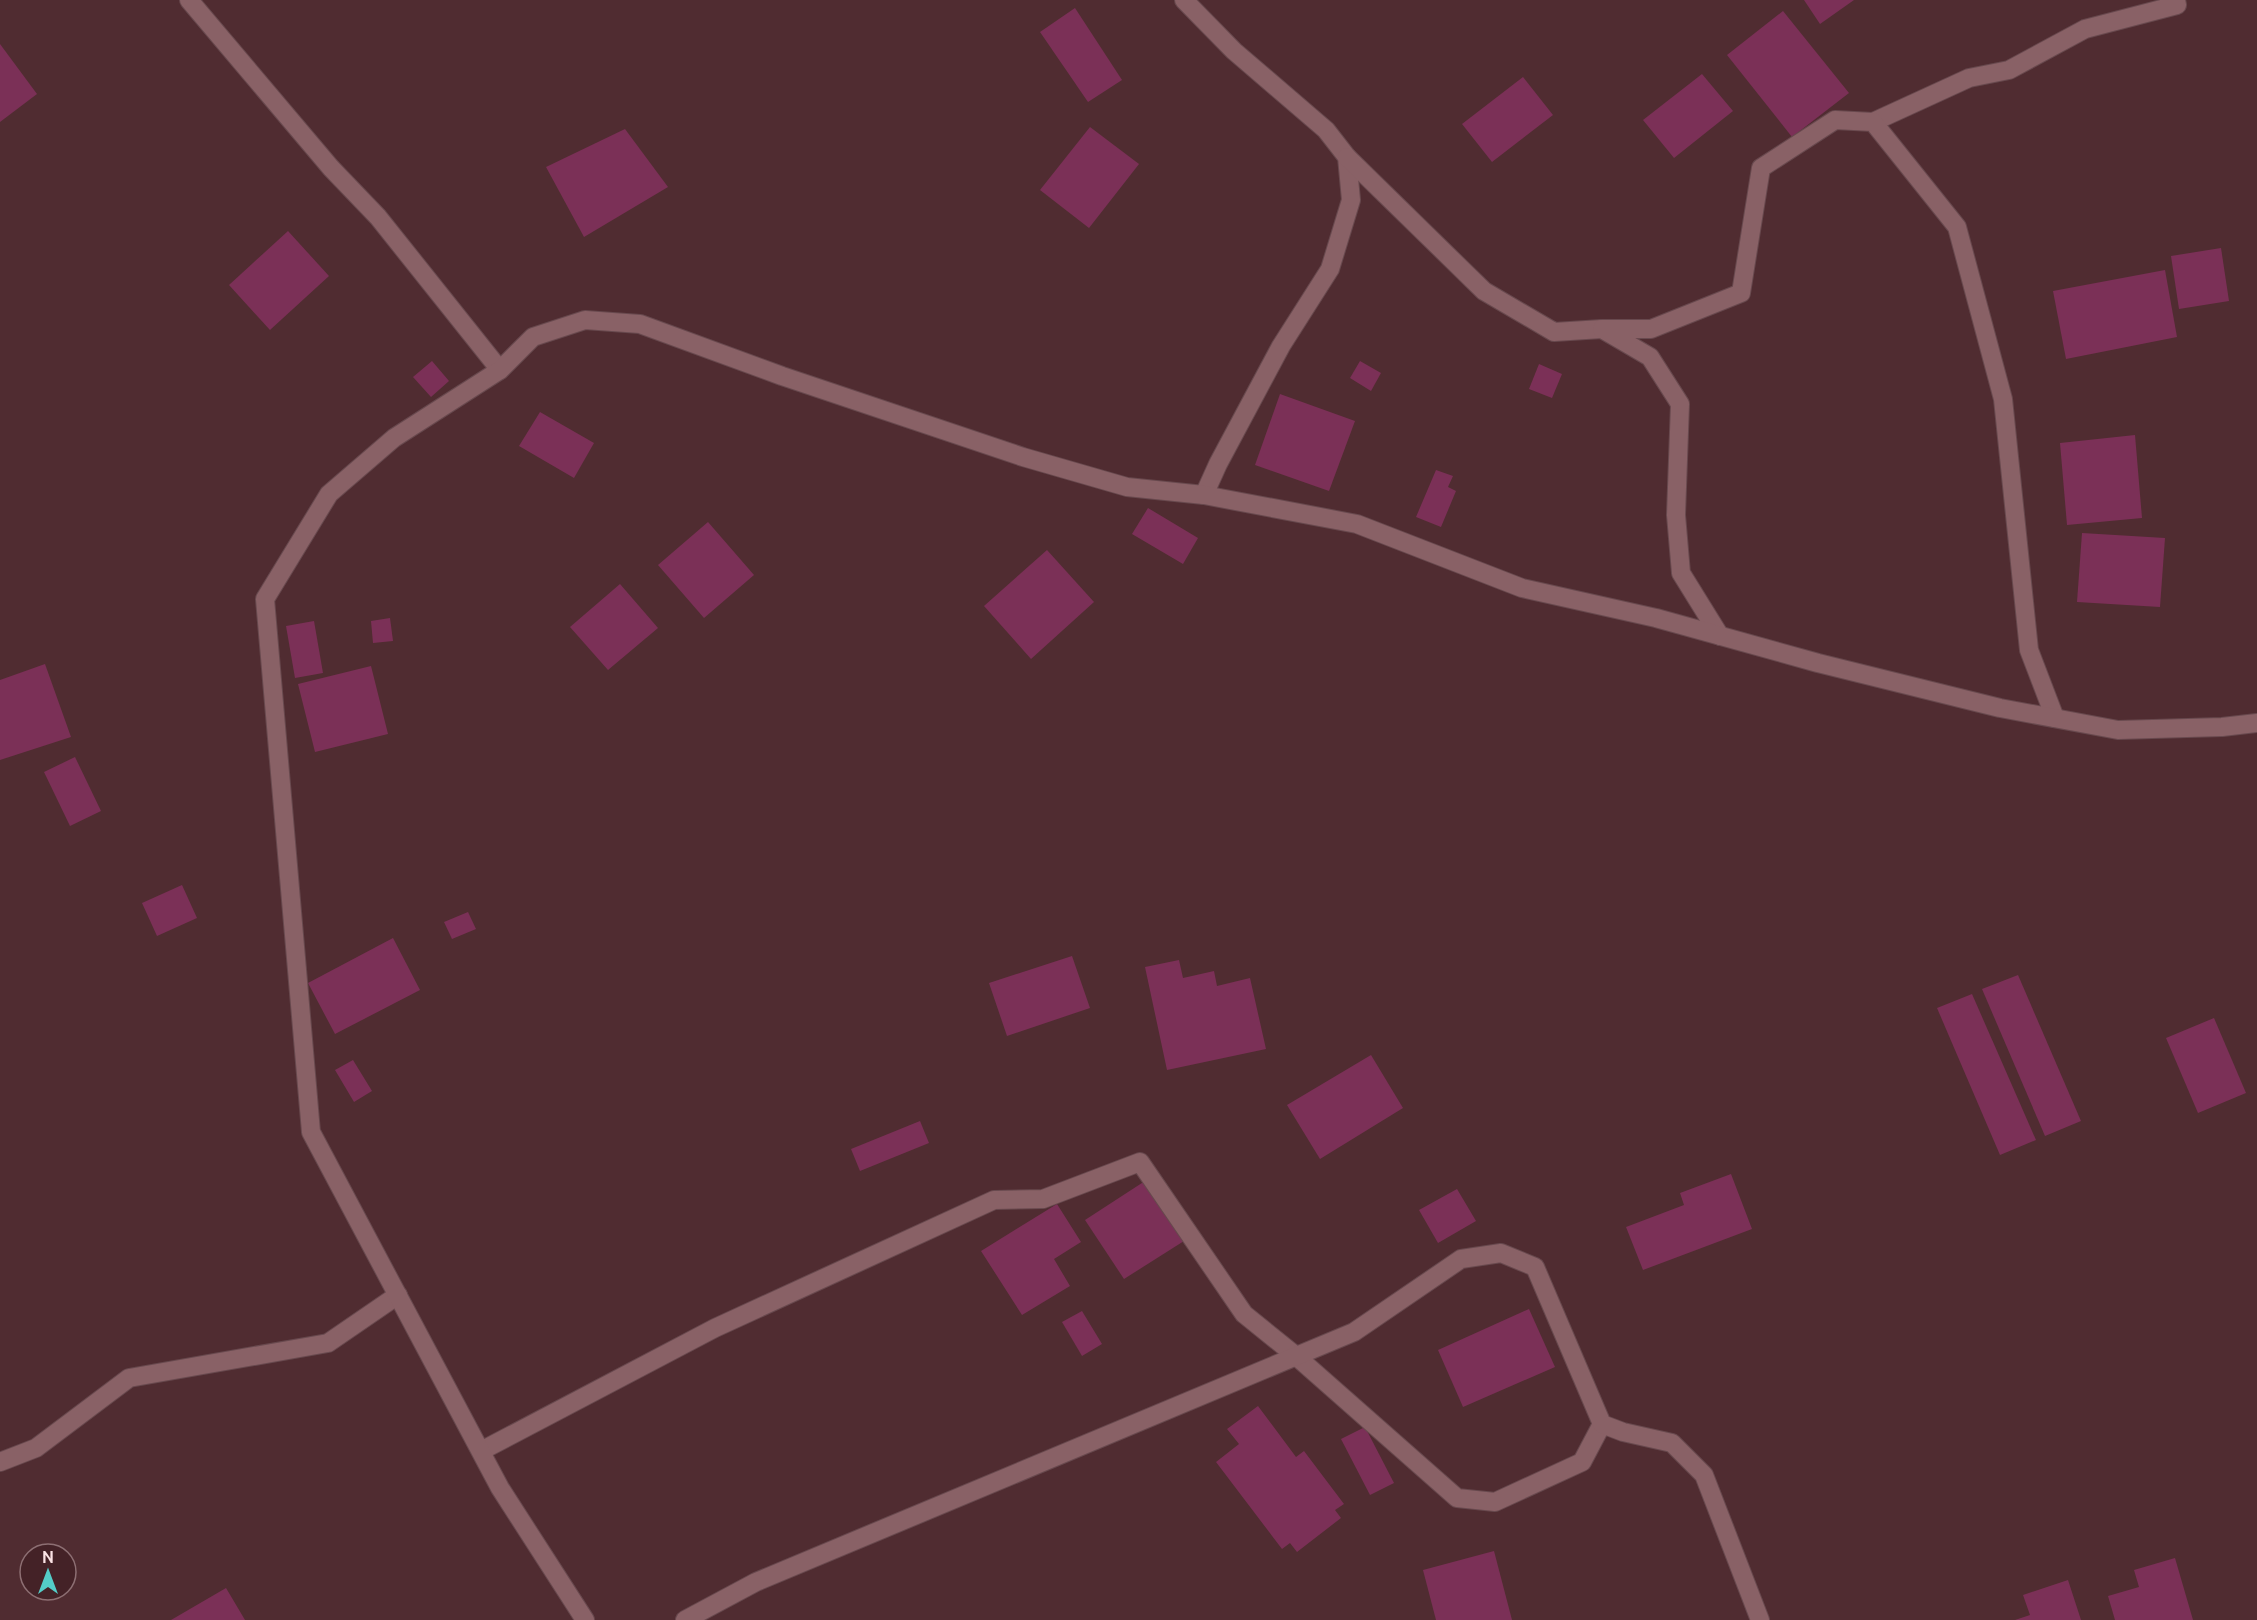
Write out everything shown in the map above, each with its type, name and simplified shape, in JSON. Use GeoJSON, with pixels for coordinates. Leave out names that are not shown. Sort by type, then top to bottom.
{"type":"FeatureCollection","features":[{"type":"Feature","properties":{"kind":"street"},"geometry":{"type":"LineString","coordinates":[[189,0],[331,168],[378,217],[500,370]]}},
{"type":"Feature","properties":{"kind":"street"},"geometry":{"type":"LineString","coordinates":[[1184,0],[1234,51],[1326,130],[1347,157],[1484,291],[1554,332],[1651,329],[1741,293],[1761,168],[1836,120],[1873,122],[1969,78],[2009,70],[2085,29],[2176,5],[2176,0]]}},
{"type":"Feature","properties":{"kind":"street"},"geometry":{"type":"LineString","coordinates":[[1873,122],[1957,226],[2003,399],[2029,650],[2055,718]]}},
{"type":"Feature","properties":{"kind":"street"},"geometry":{"type":"LineString","coordinates":[[1204,495],[1281,346],[1330,269],[1351,200],[1347,157]]}},
{"type":"Feature","properties":{"kind":"street"},"geometry":{"type":"LineString","coordinates":[[585,1620],[500,1488],[311,1132],[265,599],[328,494],[394,438],[500,370],[533,338],[585,320],[640,324],[782,376],[1023,457],[1127,487],[1204,495],[1358,524],[1522,588],[2000,708],[2118,730],[2222,727],[2257,723]]}},
{"type":"Feature","properties":{"kind":"street"},"geometry":{"type":"LineString","coordinates":[[1602,329],[1650,357],[1680,404],[1676,515],[1681,573],[1720,636]]}},
{"type":"Feature","properties":{"kind":"street"},"geometry":{"type":"LineString","coordinates":[[481,1451],[715,1328],[994,1200],[1043,1200],[1140,1162],[1244,1314],[1296,1356],[1457,1498],[1495,1502],[1582,1462],[1602,1424]]}},
{"type":"Feature","properties":{"kind":"street"},"geometry":{"type":"LineString","coordinates":[[685,1620],[756,1582],[1354,1332],[1461,1259],[1501,1253],[1535,1267],[1602,1424],[1623,1432],[1672,1443],[1704,1475],[1760,1620]]}},
{"type":"Feature","properties":{"kind":"street"},"geometry":{"type":"LineString","coordinates":[[0,1462],[36,1448],[129,1378],[328,1343],[398,1295]]}},
{"type":"Feature","properties":{"kind":"building"},"geometry":{"type":"Polygon","coordinates":[[[1804,0],[1854,0],[1820,24],[1804,0]]]}},
{"type":"Feature","properties":{"kind":"building"},"geometry":{"type":"Polygon","coordinates":[[[1075,8],[1122,80],[1088,102],[1040,32],[1075,8]]]}},
{"type":"Feature","properties":{"kind":"building"},"geometry":{"type":"Polygon","coordinates":[[[1783,11],[1849,93],[1792,137],[1727,55],[1783,11]]]}},
{"type":"Feature","properties":{"kind":"building"},"geometry":{"type":"Polygon","coordinates":[[[0,44],[37,94],[0,122],[0,44]]]}},
{"type":"Feature","properties":{"kind":"building"},"geometry":{"type":"Polygon","coordinates":[[[1702,74],[1733,111],[1674,158],[1643,120],[1702,74]]]}},
{"type":"Feature","properties":{"kind":"building"},"geometry":{"type":"Polygon","coordinates":[[[1523,77],[1553,115],[1492,162],[1462,124],[1523,77]]]}},
{"type":"Feature","properties":{"kind":"building"},"geometry":{"type":"Polygon","coordinates":[[[1090,127],[1139,164],[1089,228],[1040,190],[1090,127]]]}},
{"type":"Feature","properties":{"kind":"building"},"geometry":{"type":"Polygon","coordinates":[[[625,129],[668,187],[584,237],[546,167],[625,129]]]}},
{"type":"Feature","properties":{"kind":"building"},"geometry":{"type":"Polygon","coordinates":[[[288,231],[329,276],[270,330],[229,285],[288,231]]]}},
{"type":"Feature","properties":{"kind":"building"},"geometry":{"type":"Polygon","coordinates":[[[2221,248],[2229,301],[2179,309],[2171,256],[2221,248]]]}},
{"type":"Feature","properties":{"kind":"building"},"geometry":{"type":"Polygon","coordinates":[[[2165,270],[2177,337],[2066,359],[2053,291],[2165,270]]]}},
{"type":"Feature","properties":{"kind":"building"},"geometry":{"type":"Polygon","coordinates":[[[432,361],[449,381],[431,397],[413,377],[432,361]]]}},
{"type":"Feature","properties":{"kind":"building"},"geometry":{"type":"Polygon","coordinates":[[[1360,361],[1381,373],[1371,391],[1350,378],[1360,361]]]}},
{"type":"Feature","properties":{"kind":"building"},"geometry":{"type":"Polygon","coordinates":[[[1539,364],[1562,374],[1552,398],[1529,389],[1539,364]]]}},
{"type":"Feature","properties":{"kind":"building"},"geometry":{"type":"Polygon","coordinates":[[[1280,394],[1355,421],[1329,491],[1255,465],[1280,394]]]}},
{"type":"Feature","properties":{"kind":"building"},"geometry":{"type":"Polygon","coordinates":[[[540,412],[594,443],[574,478],[519,446],[540,412]]]}},
{"type":"Feature","properties":{"kind":"building"},"geometry":{"type":"Polygon","coordinates":[[[2135,435],[2142,518],[2067,525],[2060,443],[2135,435]]]}},
{"type":"Feature","properties":{"kind":"building"},"geometry":{"type":"Polygon","coordinates":[[[1436,470],[1453,476],[1448,487],[1456,491],[1441,527],[1416,517],[1436,470]]]}},
{"type":"Feature","properties":{"kind":"building"},"geometry":{"type":"Polygon","coordinates":[[[1148,508],[1198,538],[1183,564],[1132,534],[1148,508]]]}},
{"type":"Feature","properties":{"kind":"building"},"geometry":{"type":"Polygon","coordinates":[[[708,522],[754,575],[704,618],[658,565],[708,522]]]}},
{"type":"Feature","properties":{"kind":"building"},"geometry":{"type":"Polygon","coordinates":[[[2082,533],[2165,538],[2160,607],[2077,602],[2082,533]]]}},
{"type":"Feature","properties":{"kind":"building"},"geometry":{"type":"Polygon","coordinates":[[[1047,550],[1094,602],[1031,659],[984,606],[1047,550]]]}},
{"type":"Feature","properties":{"kind":"building"},"geometry":{"type":"Polygon","coordinates":[[[620,584],[658,628],[608,670],[570,627],[620,584]]]}},
{"type":"Feature","properties":{"kind":"building"},"geometry":{"type":"Polygon","coordinates":[[[390,618],[393,641],[373,643],[371,621],[390,618]]]}},
{"type":"Feature","properties":{"kind":"building"},"geometry":{"type":"Polygon","coordinates":[[[314,621],[323,673],[295,678],[286,626],[314,621]]]}},
{"type":"Feature","properties":{"kind":"building"},"geometry":{"type":"Polygon","coordinates":[[[45,664],[71,737],[0,760],[0,680],[45,664]]]}},
{"type":"Feature","properties":{"kind":"building"},"geometry":{"type":"Polygon","coordinates":[[[371,666],[388,734],[315,752],[298,684],[371,666]]]}},
{"type":"Feature","properties":{"kind":"building"},"geometry":{"type":"Polygon","coordinates":[[[75,757],[101,811],[70,826],[44,772],[75,757]]]}},
{"type":"Feature","properties":{"kind":"building"},"geometry":{"type":"Polygon","coordinates":[[[182,885],[197,918],[157,936],[142,903],[182,885]]]}},
{"type":"Feature","properties":{"kind":"building"},"geometry":{"type":"Polygon","coordinates":[[[468,912],[476,929],[452,939],[444,922],[468,912]]]}},
{"type":"Feature","properties":{"kind":"building"},"geometry":{"type":"Polygon","coordinates":[[[393,938],[420,990],[335,1034],[308,983],[393,938]]]}},
{"type":"Feature","properties":{"kind":"building"},"geometry":{"type":"Polygon","coordinates":[[[1072,956],[1090,1008],[1007,1036],[989,983],[1072,956]]]}},
{"type":"Feature","properties":{"kind":"building"},"geometry":{"type":"Polygon","coordinates":[[[1179,960],[1183,978],[1214,971],[1217,986],[1250,978],[1266,1049],[1167,1070],[1145,967],[1179,960]]]}},
{"type":"Feature","properties":{"kind":"building"},"geometry":{"type":"Polygon","coordinates":[[[2018,975],[2081,1121],[2045,1136],[1982,989],[2018,975]]]}},
{"type":"Feature","properties":{"kind":"building"},"geometry":{"type":"Polygon","coordinates":[[[1972,994],[2036,1140],[2000,1155],[1937,1008],[1972,994]]]}},
{"type":"Feature","properties":{"kind":"building"},"geometry":{"type":"Polygon","coordinates":[[[2214,1018],[2246,1093],[2198,1113],[2166,1038],[2214,1018]]]}},
{"type":"Feature","properties":{"kind":"building"},"geometry":{"type":"Polygon","coordinates":[[[1371,1055],[1403,1108],[1320,1159],[1287,1105],[1371,1055]]]}},
{"type":"Feature","properties":{"kind":"building"},"geometry":{"type":"Polygon","coordinates":[[[353,1060],[372,1091],[354,1102],[335,1070],[353,1060]]]}},
{"type":"Feature","properties":{"kind":"building"},"geometry":{"type":"Polygon","coordinates":[[[920,1121],[929,1143],[860,1171],[851,1149],[920,1121]]]}},
{"type":"Feature","properties":{"kind":"building"},"geometry":{"type":"Polygon","coordinates":[[[1731,1174],[1752,1229],[1643,1270],[1626,1227],[1684,1205],[1680,1193],[1731,1174]]]}},
{"type":"Feature","properties":{"kind":"building"},"geometry":{"type":"Polygon","coordinates":[[[1145,1181],[1184,1241],[1124,1279],[1085,1220],[1145,1181]]]}},
{"type":"Feature","properties":{"kind":"building"},"geometry":{"type":"Polygon","coordinates":[[[1457,1189],[1476,1221],[1438,1243],[1419,1210],[1457,1189]]]}},
{"type":"Feature","properties":{"kind":"building"},"geometry":{"type":"Polygon","coordinates":[[[1057,1204],[1081,1242],[1054,1259],[1070,1286],[1022,1315],[981,1251],[1057,1204]]]}},
{"type":"Feature","properties":{"kind":"building"},"geometry":{"type":"Polygon","coordinates":[[[1529,1309],[1555,1367],[1463,1407],[1438,1350],[1529,1309]]]}},
{"type":"Feature","properties":{"kind":"building"},"geometry":{"type":"Polygon","coordinates":[[[1082,1311],[1102,1344],[1082,1356],[1062,1322],[1082,1311]]]}},
{"type":"Feature","properties":{"kind":"building"},"geometry":{"type":"Polygon","coordinates":[[[1258,1406],[1296,1457],[1304,1451],[1344,1504],[1335,1510],[1341,1518],[1297,1552],[1290,1543],[1282,1549],[1216,1462],[1239,1444],[1227,1429],[1258,1406]]]}},
{"type":"Feature","properties":{"kind":"building"},"geometry":{"type":"Polygon","coordinates":[[[1365,1427],[1394,1483],[1370,1495],[1341,1439],[1365,1427]]]}},
{"type":"Feature","properties":{"kind":"building"},"geometry":{"type":"Polygon","coordinates":[[[1494,1551],[1512,1620],[1436,1620],[1423,1570],[1494,1551]]]}},
{"type":"Feature","properties":{"kind":"building"},"geometry":{"type":"Polygon","coordinates":[[[2175,1558],[2193,1620],[2115,1620],[2108,1596],[2139,1587],[2134,1570],[2175,1558]]]}},
{"type":"Feature","properties":{"kind":"building"},"geometry":{"type":"Polygon","coordinates":[[[2068,1580],[2081,1620],[2015,1620],[2030,1615],[2023,1595],[2068,1580]]]}},
{"type":"Feature","properties":{"kind":"building"},"geometry":{"type":"Polygon","coordinates":[[[226,1588],[245,1620],[171,1620],[226,1588]]]}}]}
